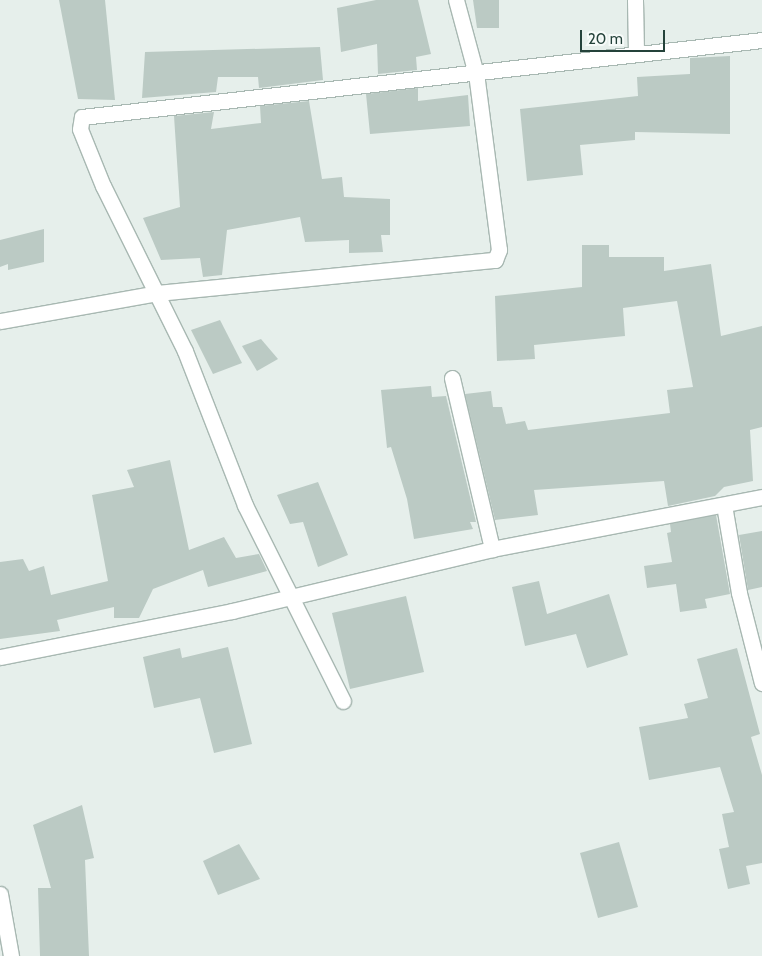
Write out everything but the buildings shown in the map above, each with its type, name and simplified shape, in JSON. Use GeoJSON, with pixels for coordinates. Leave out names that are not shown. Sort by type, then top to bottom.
{"type":"FeatureCollection","features":[{"type":"Feature","properties":{"kind":"street"},"geometry":{"type":"LineString","coordinates":[[0,321],[157,293],[496,260],[499,250],[476,74],[456,0]]}},
{"type":"Feature","properties":{"kind":"street"},"geometry":{"type":"LineString","coordinates":[[635,0],[636,53]]}},
{"type":"Feature","properties":{"kind":"street"},"geometry":{"type":"LineString","coordinates":[[343,701],[287,596],[157,293],[103,186],[80,129],[82,117],[476,74],[636,53],[762,40]]}},
{"type":"Feature","properties":{"kind":"street"},"geometry":{"type":"LineString","coordinates":[[452,378],[492,549]]}},
{"type":"Feature","properties":{"kind":"street"},"geometry":{"type":"LineString","coordinates":[[0,657],[287,596],[492,549],[762,497]]}},
{"type":"Feature","properties":{"kind":"street"},"geometry":{"type":"LineString","coordinates":[[724,505],[739,593],[762,684]]}},
{"type":"Feature","properties":{"kind":"street"},"geometry":{"type":"LineString","coordinates":[[0,894],[10,956]]}}]}
